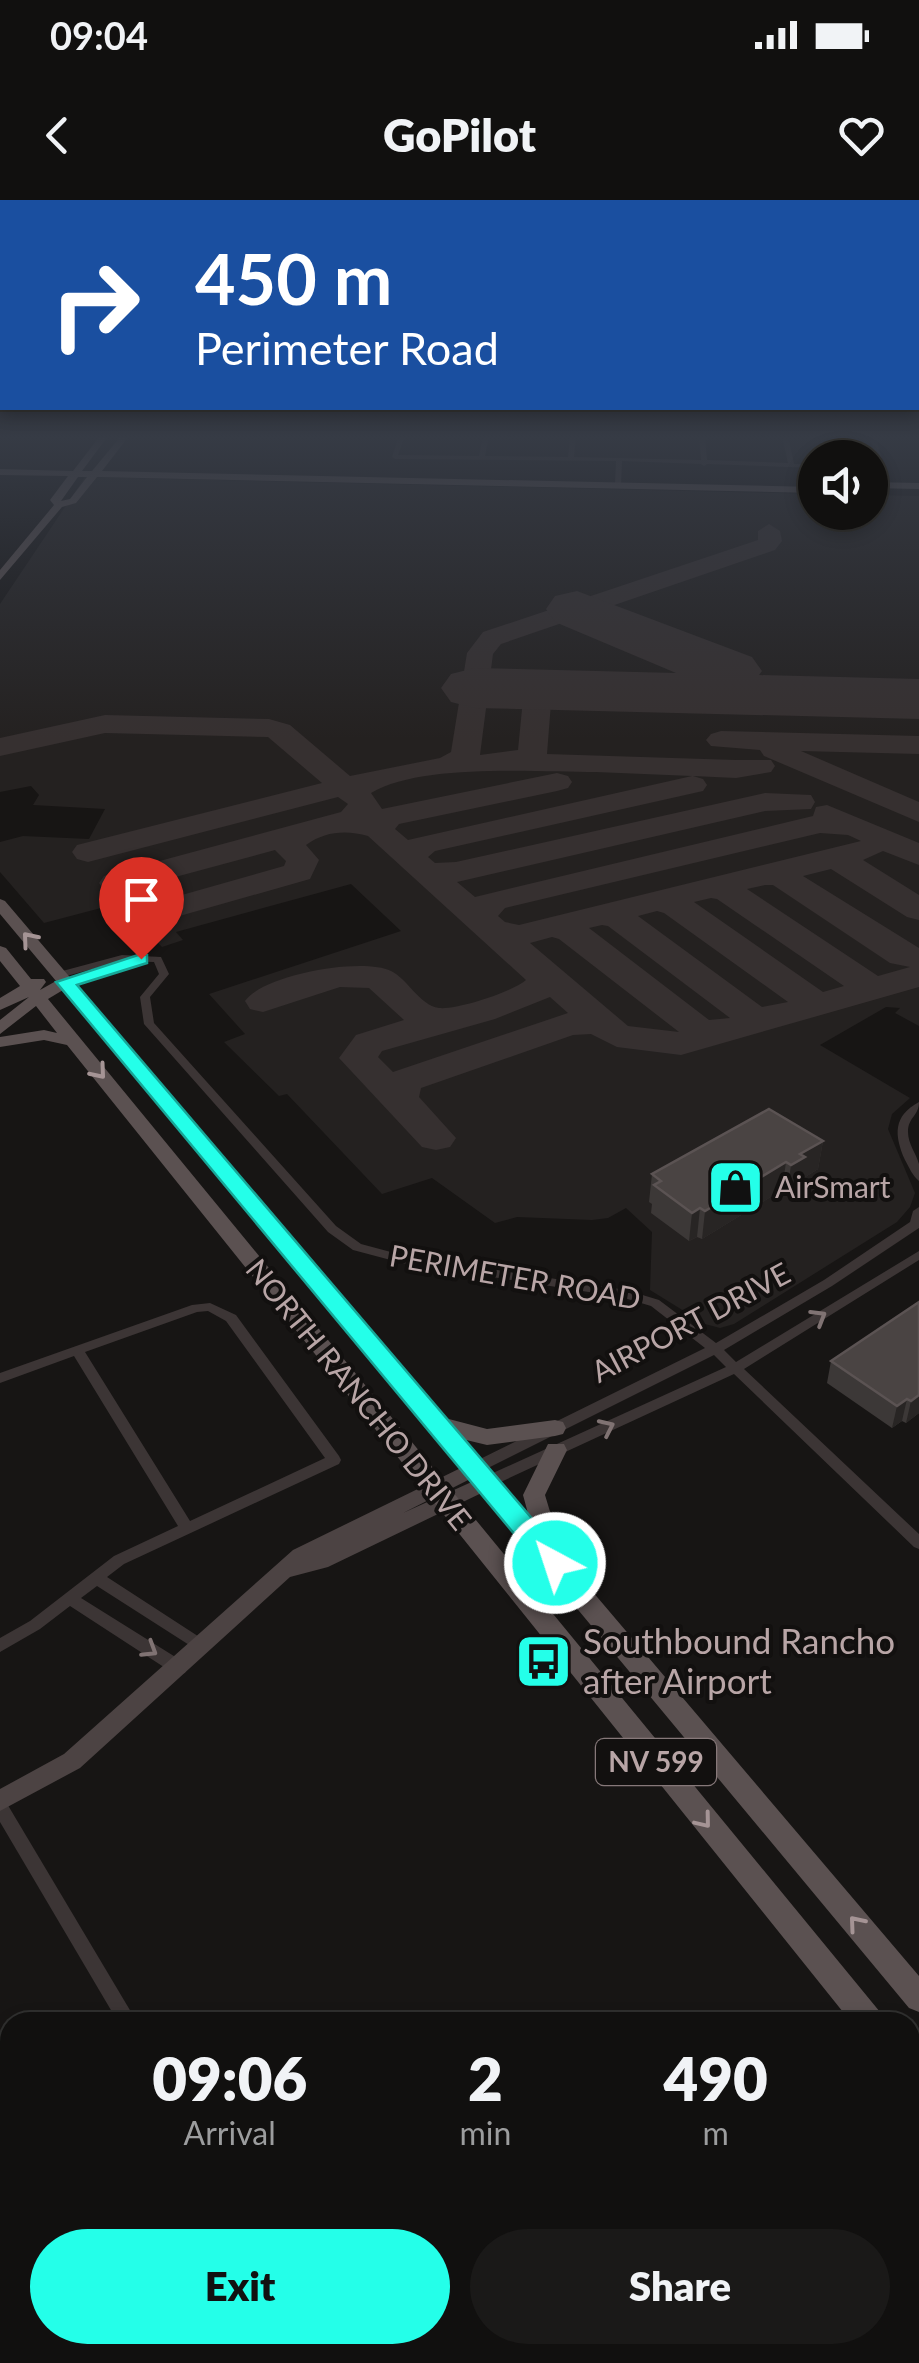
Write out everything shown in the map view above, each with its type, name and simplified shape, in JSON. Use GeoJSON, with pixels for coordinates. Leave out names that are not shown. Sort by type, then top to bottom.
{"type":"FeatureCollection","features":[{"type":"Feature","properties":{"kind":"main road"},"geometry":{"type":"LineString","coordinates":[[0,580],[34,537]]}},
{"type":"Feature","properties":{"kind":"main road","name":"NORTH RANCHO DRIVE"},"geometry":{"type":"LineString","coordinates":[[0,904],[919,1998]]}},
{"type":"Feature","properties":{"kind":"main road","name":"NORTH RANCHO DRIVE"},"geometry":{"type":"LineString","coordinates":[[0,951],[438,1496],[861,2012]]}},
{"type":"Feature","properties":{"kind":"main road"},"geometry":{"type":"LineString","coordinates":[[0,1004],[62,978]]}},
{"type":"Feature","properties":{"kind":"main road"},"geometry":{"type":"LineString","coordinates":[[0,1028],[33,991]]}},
{"type":"Feature","properties":{"kind":"main road"},"geometry":{"type":"LineString","coordinates":[[0,1042],[44,1034],[73,1041]]}},
{"type":"Feature","properties":{"kind":"main road"},"geometry":{"type":"LineString","coordinates":[[439,1425],[487,1437],[556,1439],[534,1494],[555,1563]]}},
{"type":"Feature","properties":{"kind":"street","name":"PERIMETER ROAD"},"geometry":{"type":"LineString","coordinates":[[62,978],[141,959],[158,959],[164,974],[144,997],[149,1024],[332,1229],[356,1246],[417,1262],[622,1292],[655,1304],[736,1368],[919,1543]]}},
{"type":"Feature","properties":{"kind":"street"},"geometry":{"type":"LineString","coordinates":[[919,1106],[905,1116],[900,1130],[919,1178]]}},
{"type":"Feature","properties":{"kind":"street","name":"AIRPORT DRIVE"},"geometry":{"type":"LineString","coordinates":[[481,1475],[556,1439],[828,1283],[916,1224],[919,1211]]}},
{"type":"Feature","properties":{"kind":"street","name":"AIRPORT DRIVE"},"geometry":{"type":"LineString","coordinates":[[481,1475],[556,1439],[736,1368],[919,1255]]}},
{"type":"Feature","properties":{"kind":"street"},"geometry":{"type":"LineString","coordinates":[[0,1378],[196,1308],[221,1311],[232,1318],[334,1460],[119,1560],[0,1646]]}},
{"type":"Feature","properties":{"kind":"street"},"geometry":{"type":"LineString","coordinates":[[78,1352],[188,1528]]}},
{"type":"Feature","properties":{"kind":"street"},"geometry":{"type":"LineString","coordinates":[[122,2012],[0,1804],[72,1761],[289,1569],[321,1561],[481,1475]]}},
{"type":"Feature","properties":{"kind":"street"},"geometry":{"type":"LineString","coordinates":[[95,1577],[202,1646]]}},
{"type":"Feature","properties":{"kind":"street"},"geometry":{"type":"LineString","coordinates":[[70,1599],[179,1668]]}},
{"type":"Feature","properties":{"kind":"shaded area"},"geometry":{"type":"Polygon","coordinates":[[[45,537],[919,537],[919,1026],[895,1013],[900,1008],[886,1007],[820,1045],[910,1098],[892,1114],[888,1129],[915,1193],[910,1207],[897,1222],[734,1324],[720,1328],[705,1324],[650,1290],[652,1232],[626,1208],[608,1218],[592,1220],[517,1217],[495,1223],[432,1178],[382,1194],[287,1094],[279,1096],[224,1042],[245,1034],[209,994],[401,931],[351,884],[176,932],[183,940],[162,947],[120,903],[44,923],[0,872],[0,842],[23,836],[89,839],[105,809],[33,805],[39,795],[31,786],[0,792],[0,604],[45,537]]]}},
{"type":"Feature","properties":{"kind":"building"},"geometry":{"type":"Polygon","coordinates":[[[769,1109],[823,1141],[800,1154],[805,1157],[791,1165],[786,1162],[705,1211],[700,1208],[692,1213],[654,1185],[661,1181],[652,1174],[769,1109]]]}},
{"type":"Feature","properties":{"kind":"building"},"geometry":{"type":"Polygon","coordinates":[[[919,1302],[919,1395],[897,1406],[831,1361],[919,1302]]]}},
{"type":"Feature","properties":{"kind":"taxiway"},"geometry":{"type":"LineString","coordinates":[[451,763],[465,756],[480,653],[492,638],[767,545],[770,537]]}},
{"type":"Feature","properties":{"kind":"taxiway"},"geometry":{"type":"LineString","coordinates":[[509,763],[532,755],[537,699],[552,692],[579,690]]}},
{"type":"Feature","properties":{"kind":"taxiway"},"geometry":{"type":"LineString","coordinates":[[0,747],[105,724],[269,728],[280,731],[344,786]]}},
{"type":"Feature","properties":{"kind":"taxiway"},"geometry":{"type":"LineString","coordinates":[[721,740],[919,745]]}},
{"type":"Feature","properties":{"kind":"taxiway"},"geometry":{"type":"LineString","coordinates":[[774,750],[919,813]]}},
{"type":"Feature","properties":{"kind":"taxiway"},"geometry":{"type":"LineString","coordinates":[[378,828],[354,790],[377,777],[418,768],[533,763],[736,769],[760,766]]}},
{"type":"Feature","properties":{"kind":"taxiway"},"geometry":{"type":"LineString","coordinates":[[344,786],[361,782]]}},
{"type":"Feature","properties":{"kind":"taxiway"},"geometry":{"type":"LineString","coordinates":[[378,828],[388,817],[557,782]]}},
{"type":"Feature","properties":{"kind":"taxiway"},"geometry":{"type":"LineString","coordinates":[[412,860],[412,852],[424,844],[692,785]]}},
{"type":"Feature","properties":{"kind":"taxiway"},"geometry":{"type":"LineString","coordinates":[[88,852],[344,786]]}},
{"type":"Feature","properties":{"kind":"taxiway"},"geometry":{"type":"LineString","coordinates":[[344,786],[356,797]]}},
{"type":"Feature","properties":{"kind":"taxiway"},"geometry":{"type":"LineString","coordinates":[[427,873],[456,872],[765,802],[800,802]]}},
{"type":"Feature","properties":{"kind":"taxiway"},"geometry":{"type":"LineString","coordinates":[[116,883],[352,819],[361,813],[362,806]]}},
{"type":"Feature","properties":{"kind":"taxiway"},"geometry":{"type":"LineString","coordinates":[[827,814],[854,826]]}},
{"type":"Feature","properties":{"kind":"taxiway"},"geometry":{"type":"LineString","coordinates":[[353,821],[378,828]]}},
{"type":"Feature","properties":{"kind":"taxiway"},"geometry":{"type":"LineString","coordinates":[[481,919],[481,907],[494,901],[820,824],[854,826]]}},
{"type":"Feature","properties":{"kind":"taxiway"},"geometry":{"type":"LineString","coordinates":[[854,826],[919,855]]}},
{"type":"Feature","properties":{"kind":"taxiway"},"geometry":{"type":"LineString","coordinates":[[378,828],[412,860]]}},
{"type":"Feature","properties":{"kind":"taxiway"},"geometry":{"type":"LineString","coordinates":[[155,913],[298,872],[303,860],[287,844],[301,833]]}},
{"type":"Feature","properties":{"kind":"taxiway"},"geometry":{"type":"LineString","coordinates":[[843,856],[868,849]]}},
{"type":"Feature","properties":{"kind":"taxiway"},"geometry":{"type":"LineString","coordinates":[[765,875],[843,856]]}},
{"type":"Feature","properties":{"kind":"taxiway"},"geometry":{"type":"LineString","coordinates":[[843,856],[842,861],[919,910]]}},
{"type":"Feature","properties":{"kind":"taxiway"},"geometry":{"type":"LineString","coordinates":[[412,860],[427,873]]}},
{"type":"Feature","properties":{"kind":"taxiway"},"geometry":{"type":"LineString","coordinates":[[427,873],[542,972]]}},
{"type":"Feature","properties":{"kind":"taxiway"},"geometry":{"type":"LineString","coordinates":[[711,888],[765,875]]}},
{"type":"Feature","properties":{"kind":"taxiway"},"geometry":{"type":"LineString","coordinates":[[765,875],[781,876],[903,955],[919,959]]}},
{"type":"Feature","properties":{"kind":"taxiway"},"geometry":{"type":"LineString","coordinates":[[657,901],[711,888]]}},
{"type":"Feature","properties":{"kind":"taxiway"},"geometry":{"type":"LineString","coordinates":[[711,888],[727,891],[868,986],[879,987]]}},
{"type":"Feature","properties":{"kind":"taxiway"},"geometry":{"type":"LineString","coordinates":[[495,931],[519,935],[657,901]]}},
{"type":"Feature","properties":{"kind":"taxiway"},"geometry":{"type":"LineString","coordinates":[[657,901],[674,904],[814,1003],[823,1004]]}},
{"type":"Feature","properties":{"kind":"taxiway"},"geometry":{"type":"LineString","coordinates":[[602,915],[619,918],[749,1015],[768,1019]]}},
{"type":"Feature","properties":{"kind":"taxiway"},"geometry":{"type":"LineString","coordinates":[[552,927],[570,930],[698,1029],[721,1033]]}},
{"type":"Feature","properties":{"kind":"taxiway"},"geometry":{"type":"LineString","coordinates":[[450,1018],[534,992],[545,982],[542,972]]}},
{"type":"Feature","properties":{"kind":"taxiway"},"geometry":{"type":"LineString","coordinates":[[542,972],[607,1027]]}},
{"type":"Feature","properties":{"kind":"taxiway"},"geometry":{"type":"LineString","coordinates":[[263,1001],[323,980],[371,975],[422,1015],[450,1018]]}},
{"type":"Feature","properties":{"kind":"taxiway"},"geometry":{"type":"LineString","coordinates":[[879,987],[919,976]]}},
{"type":"Feature","properties":{"kind":"taxiway"},"geometry":{"type":"LineString","coordinates":[[823,1004],[879,987]]}},
{"type":"Feature","properties":{"kind":"taxiway"},"geometry":{"type":"LineString","coordinates":[[879,987],[885,988]]}},
{"type":"Feature","properties":{"kind":"taxiway"},"geometry":{"type":"LineString","coordinates":[[768,1019],[823,1004]]}},
{"type":"Feature","properties":{"kind":"taxiway"},"geometry":{"type":"LineString","coordinates":[[823,1004],[831,1004]]}},
{"type":"Feature","properties":{"kind":"taxiway"},"geometry":{"type":"LineString","coordinates":[[399,1101],[358,1058],[369,1043],[450,1018]]}},
{"type":"Feature","properties":{"kind":"taxiway"},"geometry":{"type":"LineString","coordinates":[[721,1033],[768,1019]]}},
{"type":"Feature","properties":{"kind":"taxiway"},"geometry":{"type":"LineString","coordinates":[[399,1101],[397,1089],[407,1080],[569,1024],[594,1023],[607,1027]]}},
{"type":"Feature","properties":{"kind":"taxiway"},"geometry":{"type":"LineString","coordinates":[[607,1027],[617,1036],[681,1044],[721,1033]]}},
{"type":"Feature","properties":{"kind":"taxiway"},"geometry":{"type":"LineString","coordinates":[[399,1101],[436,1138]]}},
{"type":"Feature","properties":{"kind":"runway"},"geometry":{"type":"LineString","coordinates":[[577,609],[729,671]]}},
{"type":"Feature","properties":{"kind":"runway"},"geometry":{"type":"LineString","coordinates":[[475,688],[919,699]]}},
{"type":"Feature","properties":{"kind":"place","name":"AirSmart"},"geometry":{"type":"Point","coordinates":[736,1188]}},
{"type":"Feature","properties":{"kind":"place","name":"Southbound Rancho after Airport"},"geometry":{"type":"Point","coordinates":[544,1662]}},
{"type":"Feature","properties":{"kind":"route"},"geometry":{"type":"LineString","coordinates":[[141,959],[65,982],[555,1563]]}}]}
